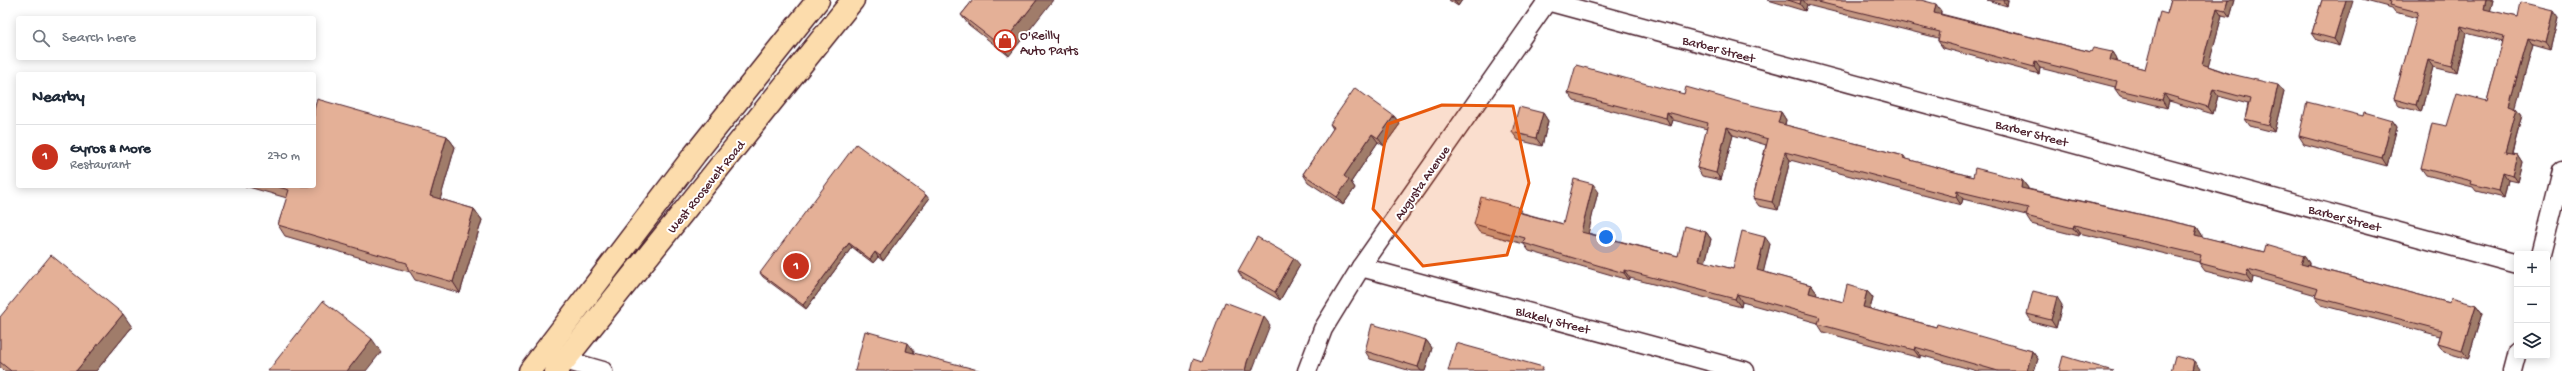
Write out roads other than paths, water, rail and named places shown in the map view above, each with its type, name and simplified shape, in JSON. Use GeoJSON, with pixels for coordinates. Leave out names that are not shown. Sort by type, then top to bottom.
{"type":"FeatureCollection","features":[{"type":"Feature","properties":{"kind":"main road","name":"West Roosevelt Road"},"geometry":{"type":"LineString","coordinates":[[549,364],[695,154],[818,0]]}},
{"type":"Feature","properties":{"kind":"main road","name":"West Roosevelt Road"},"geometry":{"type":"LineString","coordinates":[[549,364],[853,0]]}},
{"type":"Feature","properties":{"kind":"street","name":"Barber Street"},"geometry":{"type":"LineString","coordinates":[[1547,0],[2514,263]]}},
{"type":"Feature","properties":{"kind":"street","name":"Augusta Avenue"},"geometry":{"type":"LineString","coordinates":[[1307,371],[1323,329],[1362,268],[1547,0]]}},
{"type":"Feature","properties":{"kind":"street"},"geometry":{"type":"LineString","coordinates":[[2542,251],[2562,171]]}},
{"type":"Feature","properties":{"kind":"street","name":"Blakely Street"},"geometry":{"type":"LineString","coordinates":[[1362,268],[1745,371]]}},
{"type":"Feature","properties":{"kind":"street"},"geometry":{"type":"LineString","coordinates":[[2512,371],[2515,359]]}},
{"type":"Feature","properties":{"kind":"street"},"geometry":{"type":"LineString","coordinates":[[549,364],[603,371]]}},
{"type":"Feature","properties":{"kind":"place","name":"O'Reilly Auto Parts"},"geometry":{"type":"Point","coordinates":[1005,41]}},
{"type":"Feature","properties":{"kind":"place","name":"Gyros & More"},"geometry":{"type":"Point","coordinates":[796,266]}}]}
